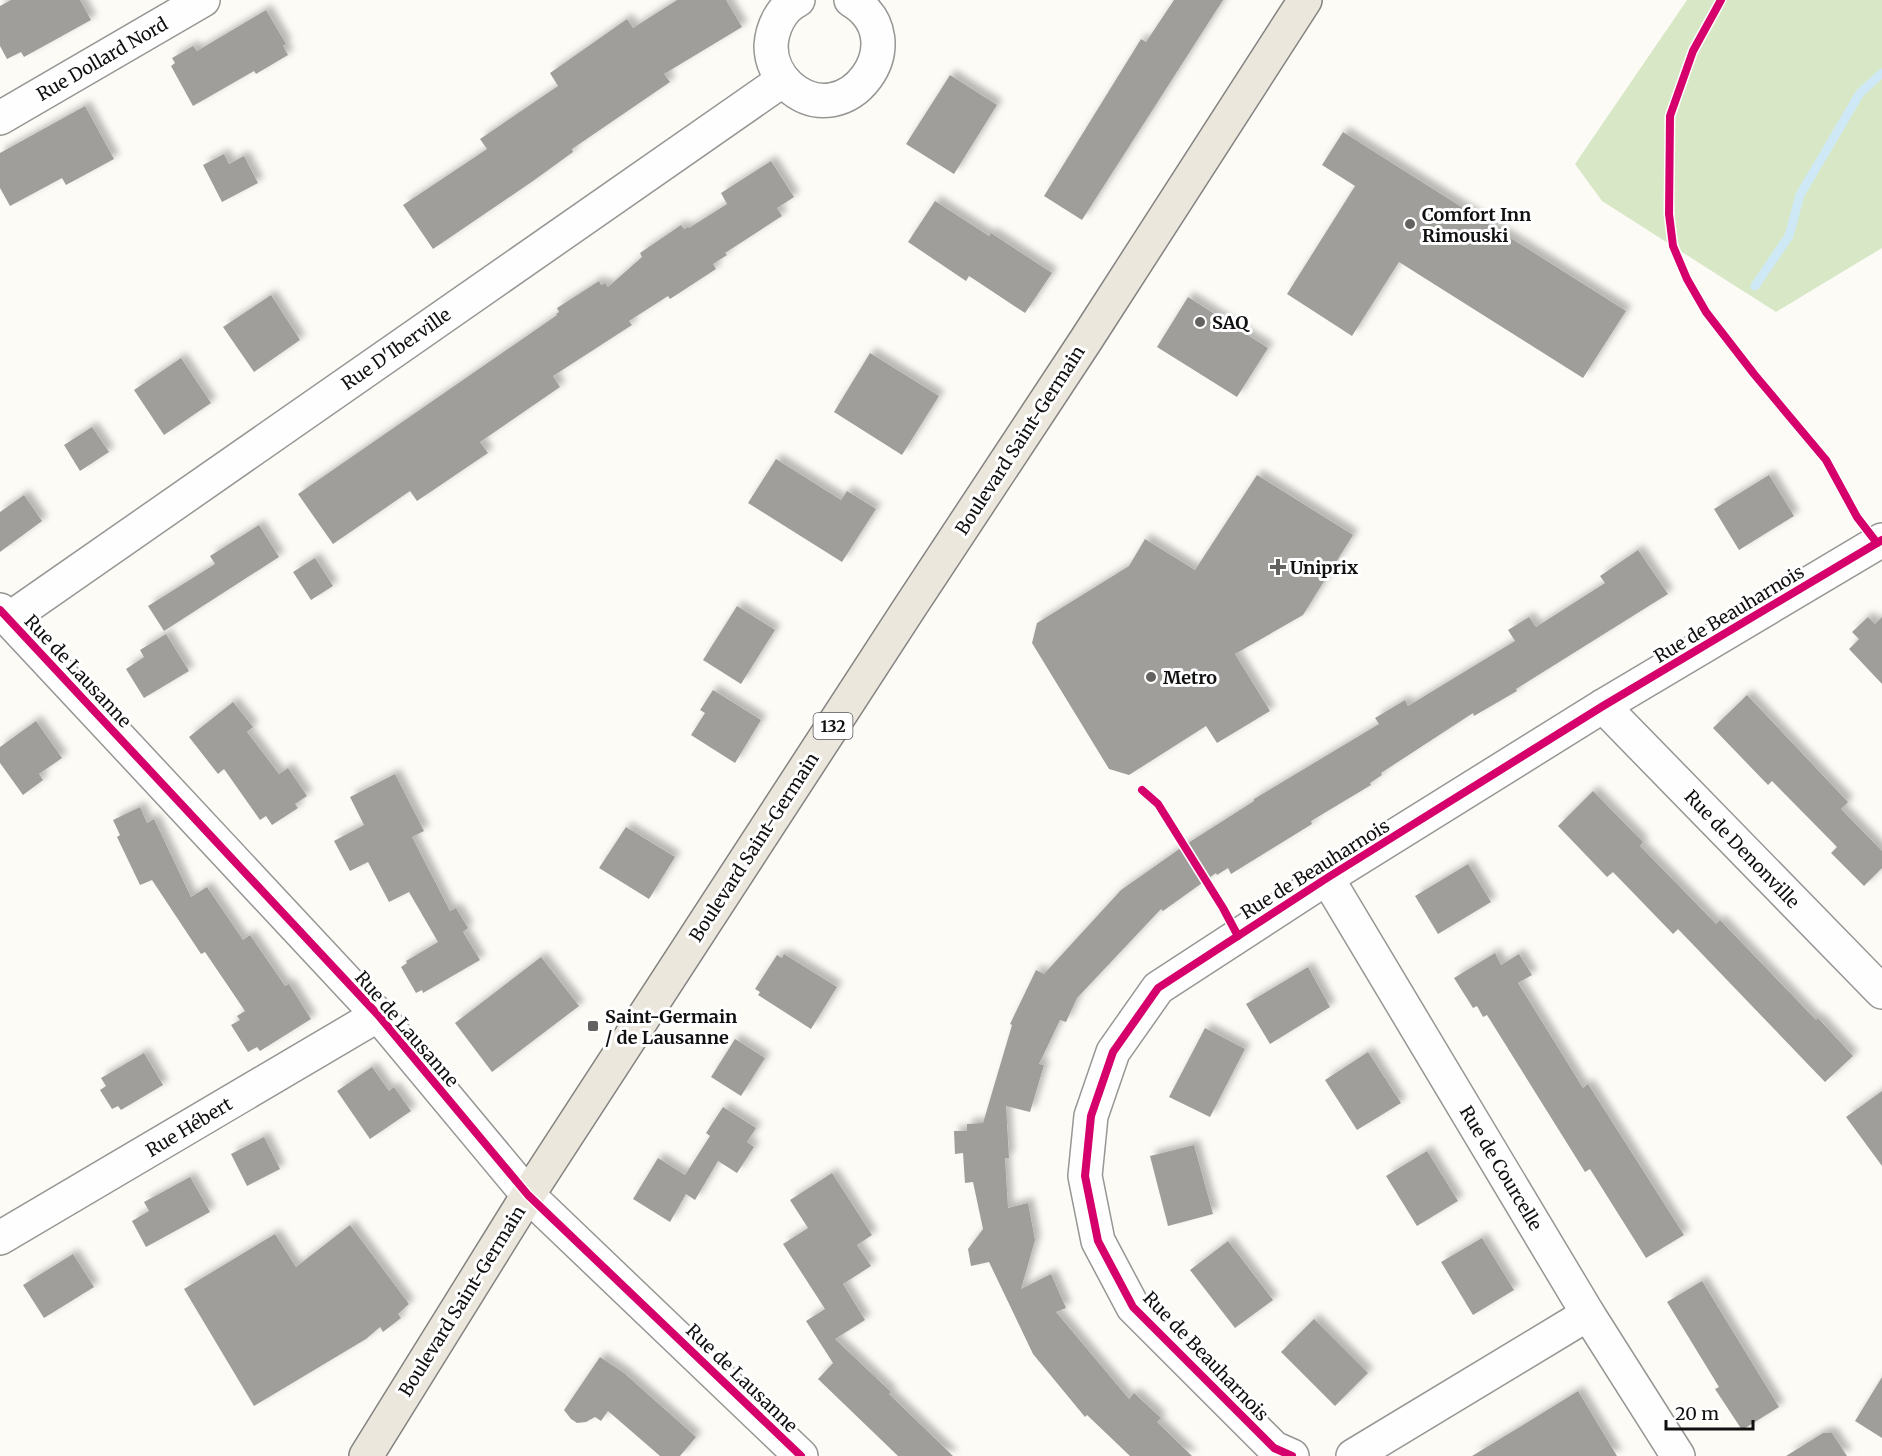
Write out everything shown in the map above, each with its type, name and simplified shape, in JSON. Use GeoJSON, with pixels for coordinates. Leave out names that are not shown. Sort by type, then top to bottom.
{"type":"FeatureCollection","features":[{"type":"Feature","properties":{"kind":"main road","name":"Boulevard Saint-Germain"},"geometry":{"type":"LineString","coordinates":[[366,1456],[528,1195],[1305,0]]}},
{"type":"Feature","properties":{"kind":"street","name":"Rue Dollard Nord"},"geometry":{"type":"LineString","coordinates":[[0,118],[203,0]]}},
{"type":"Feature","properties":{"kind":"street"},"geometry":{"type":"LineString","coordinates":[[798,0],[781,14],[773,30],[771,47],[774,65],[783,80],[796,92],[812,99],[831,100],[848,95],[862,84],[873,70],[878,53],[877,35],[870,18],[859,5],[851,0]]}},
{"type":"Feature","properties":{"kind":"street","name":"Rue D'Iberville"},"geometry":{"type":"LineString","coordinates":[[4,615],[783,80]]}},
{"type":"Feature","properties":{"kind":"street","name":"Rue de Beauharnois"},"geometry":{"type":"LineString","coordinates":[[1292,1456],[1274,1448],[1133,1306],[1098,1241],[1085,1176],[1091,1116],[1113,1052],[1158,988],[1327,878],[1603,706],[1882,540]]}},
{"type":"Feature","properties":{"kind":"street","name":"Rue de Lausanne"},"geometry":{"type":"LineString","coordinates":[[4,615],[378,1015],[528,1195],[801,1456]]}},
{"type":"Feature","properties":{"kind":"street","name":"Rue de Denonville"},"geometry":{"type":"LineString","coordinates":[[1603,706],[1882,992]]}},
{"type":"Feature","properties":{"kind":"street","name":"Rue de Courcelle"},"geometry":{"type":"LineString","coordinates":[[1327,878],[1588,1314],[1678,1456]]}},
{"type":"Feature","properties":{"kind":"street","name":"Rue Hébert"},"geometry":{"type":"LineString","coordinates":[[0,1238],[378,1015]]}},
{"type":"Feature","properties":{"kind":"street"},"geometry":{"type":"LineString","coordinates":[[1353,1456],[1588,1314]]}},
{"type":"Feature","properties":{"kind":"green space"},"geometry":{"type":"Polygon","coordinates":[[[1687,0],[1882,0],[1882,248],[1776,312],[1602,201],[1575,164],[1687,0]]]}},
{"type":"Feature","properties":{"kind":"building"},"geometry":{"type":"Polygon","coordinates":[[[11,0],[80,0],[91,20],[24,57],[21,52],[7,59],[0,46],[0,6],[11,0]]]}},
{"type":"Feature","properties":{"kind":"building"},"geometry":{"type":"Polygon","coordinates":[[[677,0],[726,0],[742,27],[664,74],[670,82],[572,149],[573,152],[533,181],[433,249],[403,205],[487,149],[480,139],[558,86],[550,73],[627,19],[633,28],[677,0]]]}},
{"type":"Feature","properties":{"kind":"building"},"geometry":{"type":"Polygon","coordinates":[[[1174,0],[1223,0],[1082,220],[1044,196],[1141,39],[1146,42],[1174,0]]]}},
{"type":"Feature","properties":{"kind":"building"},"geometry":{"type":"Polygon","coordinates":[[[266,10],[286,44],[283,46],[288,55],[256,74],[254,71],[193,106],[171,66],[175,63],[172,58],[193,46],[197,51],[266,10]]]}},
{"type":"Feature","properties":{"kind":"building"},"geometry":{"type":"Polygon","coordinates":[[[950,75],[997,105],[954,174],[906,144],[950,75]]]}},
{"type":"Feature","properties":{"kind":"building"},"geometry":{"type":"Polygon","coordinates":[[[85,106],[114,159],[66,185],[62,178],[10,206],[0,188],[0,153],[85,106]]]}},
{"type":"Feature","properties":{"kind":"building","name":"Comfort Inn Rimouski"},"geometry":{"type":"Polygon","coordinates":[[[1343,132],[1626,311],[1583,378],[1399,262],[1352,336],[1287,294],[1355,186],[1322,165],[1343,132]]]}},
{"type":"Feature","properties":{"kind":"building"},"geometry":{"type":"Polygon","coordinates":[[[224,154],[229,164],[244,156],[258,183],[222,202],[203,165],[224,154]]]}},
{"type":"Feature","properties":{"kind":"building"},"geometry":{"type":"Polygon","coordinates":[[[771,161],[794,197],[777,208],[782,216],[725,253],[727,255],[713,264],[716,269],[670,299],[668,296],[629,321],[632,325],[553,376],[560,387],[480,442],[488,453],[417,501],[410,491],[333,544],[298,494],[557,315],[559,312],[557,308],[599,281],[601,285],[605,283],[608,287],[642,257],[640,253],[681,225],[684,229],[689,228],[727,204],[721,193],[771,161]]]}},
{"type":"Feature","properties":{"kind":"building"},"geometry":{"type":"Polygon","coordinates":[[[935,201],[989,236],[991,233],[1052,273],[1025,313],[969,276],[966,281],[908,242],[935,201]]]}},
{"type":"Feature","properties":{"kind":"building"},"geometry":{"type":"Polygon","coordinates":[[[271,295],[300,340],[254,372],[223,327],[271,295]]]}},
{"type":"Feature","properties":{"kind":"building","name":"SAQ"},"geometry":{"type":"Polygon","coordinates":[[[1188,297],[1268,348],[1237,397],[1157,347],[1188,297]]]}},
{"type":"Feature","properties":{"kind":"building"},"geometry":{"type":"Polygon","coordinates":[[[870,353],[939,396],[902,455],[834,412],[870,353]]]}},
{"type":"Feature","properties":{"kind":"building"},"geometry":{"type":"Polygon","coordinates":[[[181,358],[211,403],[164,435],[134,390],[181,358]]]}},
{"type":"Feature","properties":{"kind":"building"},"geometry":{"type":"Polygon","coordinates":[[[92,427],[109,452],[80,471],[64,445],[92,427]]]}},
{"type":"Feature","properties":{"kind":"building"},"geometry":{"type":"Polygon","coordinates":[[[776,459],[841,500],[847,491],[876,509],[842,562],[748,503],[776,459]]]}},
{"type":"Feature","properties":{"kind":"building","name":"Metro"},"geometry":{"type":"Polygon","coordinates":[[[1257,475],[1353,535],[1303,615],[1235,654],[1270,711],[1217,743],[1206,726],[1129,775],[1109,769],[1032,643],[1037,623],[1129,566],[1145,539],[1195,570],[1257,475]]]}},
{"type":"Feature","properties":{"kind":"building"},"geometry":{"type":"Polygon","coordinates":[[[1769,475],[1794,516],[1739,550],[1714,509],[1769,475]]]}},
{"type":"Feature","properties":{"kind":"building"},"geometry":{"type":"Polygon","coordinates":[[[24,495],[42,521],[0,552],[0,512],[24,495]]]}},
{"type":"Feature","properties":{"kind":"building"},"geometry":{"type":"Polygon","coordinates":[[[259,525],[279,557],[164,631],[148,606],[215,564],[210,556],[259,525]]]}},
{"type":"Feature","properties":{"kind":"building"},"geometry":{"type":"Polygon","coordinates":[[[1638,550],[1668,594],[1516,689],[1517,691],[1474,716],[1473,713],[1381,773],[1382,775],[1370,783],[1371,785],[1311,821],[1312,824],[1231,874],[1228,868],[1217,875],[1216,873],[1163,911],[1161,909],[1077,998],[1066,1022],[1060,1020],[1039,1064],[1044,1065],[1030,1112],[1006,1106],[1009,1158],[1005,1158],[1008,1208],[1028,1203],[1035,1240],[1021,1289],[1051,1274],[1066,1308],[1056,1312],[1129,1399],[1134,1393],[1161,1418],[1157,1422],[1192,1456],[1130,1456],[1087,1415],[1085,1417],[1033,1354],[989,1262],[971,1266],[968,1249],[983,1229],[973,1182],[965,1183],[963,1153],[955,1154],[954,1131],[967,1131],[967,1124],[983,1123],[1012,1025],[1010,1024],[1036,970],[1044,974],[1121,890],[1185,845],[1254,799],[1379,724],[1375,718],[1405,700],[1408,706],[1515,641],[1508,630],[1529,617],[1536,627],[1605,583],[1600,576],[1638,550]]]}},
{"type":"Feature","properties":{"kind":"building"},"geometry":{"type":"Polygon","coordinates":[[[315,558],[333,586],[311,600],[293,572],[315,558]]]}},
{"type":"Feature","properties":{"kind":"building"},"geometry":{"type":"Polygon","coordinates":[[[737,606],[775,630],[741,684],[703,660],[737,606]]]}},
{"type":"Feature","properties":{"kind":"building"},"geometry":{"type":"Polygon","coordinates":[[[1868,617],[1875,624],[1882,617],[1882,684],[1849,649],[1859,639],[1852,632],[1868,617]]]}},
{"type":"Feature","properties":{"kind":"building"},"geometry":{"type":"Polygon","coordinates":[[[166,634],[189,671],[144,698],[126,669],[144,657],[140,650],[166,634]]]}},
{"type":"Feature","properties":{"kind":"building"},"geometry":{"type":"Polygon","coordinates":[[[713,690],[761,720],[735,763],[691,735],[705,713],[700,710],[713,690]]]}},
{"type":"Feature","properties":{"kind":"building"},"geometry":{"type":"Polygon","coordinates":[[[1747,695],[1848,802],[1841,809],[1882,851],[1882,868],[1864,886],[1831,853],[1837,847],[1772,781],[1768,785],[1713,728],[1747,695]]]}},
{"type":"Feature","properties":{"kind":"building"},"geometry":{"type":"Polygon","coordinates":[[[233,702],[253,727],[247,732],[279,774],[288,768],[307,796],[295,804],[298,808],[272,825],[266,816],[260,820],[224,769],[218,774],[189,737],[233,702]]]}},
{"type":"Feature","properties":{"kind":"building"},"geometry":{"type":"Polygon","coordinates":[[[36,721],[62,758],[39,774],[43,780],[23,795],[0,763],[0,747],[36,721]]]}},
{"type":"Feature","properties":{"kind":"building"},"geometry":{"type":"Polygon","coordinates":[[[395,774],[424,831],[412,837],[450,911],[456,908],[468,928],[463,932],[480,960],[423,993],[422,990],[416,993],[401,967],[407,963],[406,961],[438,942],[409,892],[389,902],[368,862],[350,871],[334,841],[364,825],[350,797],[395,774]]]}},
{"type":"Feature","properties":{"kind":"building"},"geometry":{"type":"Polygon","coordinates":[[[1593,791],[1643,842],[1640,846],[1716,924],[1720,920],[1853,1056],[1825,1082],[1678,929],[1673,934],[1613,872],[1607,877],[1558,826],[1593,791]]]}},
{"type":"Feature","properties":{"kind":"building"},"geometry":{"type":"Polygon","coordinates":[[[140,807],[147,823],[154,819],[191,897],[207,887],[243,940],[250,935],[285,986],[289,984],[311,1019],[260,1051],[257,1047],[248,1052],[231,1025],[240,1020],[237,1016],[245,1011],[205,952],[201,954],[152,880],[140,885],[117,837],[120,835],[113,820],[140,807]]]}},
{"type":"Feature","properties":{"kind":"building"},"geometry":{"type":"Polygon","coordinates":[[[626,827],[675,857],[649,899],[599,868],[626,827]]]}},
{"type":"Feature","properties":{"kind":"building"},"geometry":{"type":"Polygon","coordinates":[[[1468,864],[1491,902],[1438,934],[1415,896],[1468,864]]]}},
{"type":"Feature","properties":{"kind":"building"},"geometry":{"type":"Polygon","coordinates":[[[1495,953],[1501,965],[1519,954],[1532,975],[1518,983],[1583,1088],[1588,1084],[1684,1235],[1646,1258],[1590,1169],[1585,1172],[1487,1015],[1483,1017],[1477,1006],[1473,1008],[1454,978],[1495,953]]]}},
{"type":"Feature","properties":{"kind":"building"},"geometry":{"type":"Polygon","coordinates":[[[784,954],[837,987],[811,1029],[758,995],[760,992],[755,989],[777,955],[782,958],[784,954]]]}},
{"type":"Feature","properties":{"kind":"building"},"geometry":{"type":"Polygon","coordinates":[[[541,957],[579,1006],[492,1072],[455,1023],[541,957]]]}},
{"type":"Feature","properties":{"kind":"building"},"geometry":{"type":"Polygon","coordinates":[[[1308,967],[1330,1007],[1270,1044],[1246,1004],[1308,967]]]}},
{"type":"Feature","properties":{"kind":"building"},"geometry":{"type":"Polygon","coordinates":[[[1205,1028],[1245,1049],[1210,1117],[1169,1097],[1205,1028]]]}},
{"type":"Feature","properties":{"kind":"building"},"geometry":{"type":"Polygon","coordinates":[[[735,1039],[765,1058],[741,1096],[711,1077],[735,1039]]]}},
{"type":"Feature","properties":{"kind":"building"},"geometry":{"type":"Polygon","coordinates":[[[1368,1052],[1401,1103],[1357,1130],[1325,1080],[1368,1052]]]}},
{"type":"Feature","properties":{"kind":"building"},"geometry":{"type":"Polygon","coordinates":[[[144,1053],[163,1085],[121,1110],[118,1106],[112,1109],[100,1090],[106,1086],[101,1078],[144,1053]]]}},
{"type":"Feature","properties":{"kind":"building"},"geometry":{"type":"Polygon","coordinates":[[[372,1067],[389,1091],[394,1087],[411,1111],[370,1139],[337,1091],[372,1067]]]}},
{"type":"Feature","properties":{"kind":"building"},"geometry":{"type":"Polygon","coordinates":[[[1882,1091],[1882,1166],[1846,1117],[1882,1091]]]}},
{"type":"Feature","properties":{"kind":"building"},"geometry":{"type":"Polygon","coordinates":[[[723,1107],[756,1128],[747,1142],[754,1147],[737,1173],[718,1161],[695,1200],[686,1194],[670,1222],[633,1199],[658,1158],[685,1175],[710,1136],[706,1133],[723,1107]]]}},
{"type":"Feature","properties":{"kind":"building"},"geometry":{"type":"Polygon","coordinates":[[[264,1137],[280,1169],[247,1186],[231,1154],[264,1137]]]}},
{"type":"Feature","properties":{"kind":"building"},"geometry":{"type":"Polygon","coordinates":[[[1194,1145],[1213,1214],[1168,1226],[1150,1156],[1194,1145]]]}},
{"type":"Feature","properties":{"kind":"building"},"geometry":{"type":"Polygon","coordinates":[[[1427,1151],[1458,1201],[1417,1226],[1386,1176],[1427,1151]]]}},
{"type":"Feature","properties":{"kind":"building"},"geometry":{"type":"Polygon","coordinates":[[[832,1173],[872,1235],[857,1245],[871,1266],[843,1284],[865,1320],[835,1339],[953,1456],[898,1456],[818,1379],[833,1363],[806,1321],[825,1309],[783,1244],[808,1228],[790,1200],[832,1173]]]}},
{"type":"Feature","properties":{"kind":"building"},"geometry":{"type":"Polygon","coordinates":[[[190,1177],[210,1212],[146,1247],[132,1221],[149,1211],[144,1202],[190,1177]]]}},
{"type":"Feature","properties":{"kind":"building"},"geometry":{"type":"Polygon","coordinates":[[[350,1225],[409,1304],[398,1314],[401,1318],[383,1332],[380,1327],[366,1339],[254,1406],[184,1289],[275,1234],[296,1267],[350,1225]]]}},
{"type":"Feature","properties":{"kind":"building"},"geometry":{"type":"Polygon","coordinates":[[[1482,1238],[1514,1290],[1473,1315],[1441,1262],[1482,1238]]]}},
{"type":"Feature","properties":{"kind":"building"},"geometry":{"type":"Polygon","coordinates":[[[1228,1241],[1273,1300],[1235,1328],[1190,1270],[1228,1241]]]}},
{"type":"Feature","properties":{"kind":"building"},"geometry":{"type":"Polygon","coordinates":[[[73,1254],[94,1287],[44,1318],[23,1285],[73,1254]]]}},
{"type":"Feature","properties":{"kind":"building"},"geometry":{"type":"Polygon","coordinates":[[[1702,1281],[1779,1407],[1742,1430],[1715,1389],[1719,1387],[1667,1302],[1702,1281]]]}},
{"type":"Feature","properties":{"kind":"building"},"geometry":{"type":"Polygon","coordinates":[[[1314,1319],[1368,1373],[1335,1406],[1281,1352],[1314,1319]]]}},
{"type":"Feature","properties":{"kind":"building"},"geometry":{"type":"Polygon","coordinates":[[[600,1357],[624,1373],[696,1437],[680,1456],[660,1456],[608,1411],[601,1421],[595,1417],[586,1422],[577,1423],[571,1419],[564,1410],[600,1357]]]}},
{"type":"Feature","properties":{"kind":"building"},"geometry":{"type":"Polygon","coordinates":[[[1882,1377],[1882,1438],[1855,1421],[1882,1377]]]}},
{"type":"Feature","properties":{"kind":"building"},"geometry":{"type":"Polygon","coordinates":[[[1578,1391],[1617,1456],[1472,1456],[1523,1425],[1578,1391]]]}},
{"type":"Feature","properties":{"kind":"building"},"geometry":{"type":"Polygon","coordinates":[[[1823,1433],[1832,1433],[1847,1456],[1786,1456],[1823,1433]]]}},
{"type":"Feature","properties":{"kind":"waterway"},"geometry":{"type":"LineString","coordinates":[[1755,286],[1789,236],[1800,195],[1860,93],[1882,73]]}},
{"type":"Feature","properties":{"kind":"cycle path"},"geometry":{"type":"LineString","coordinates":[[1721,0],[1693,51],[1670,116],[1669,214],[1673,246],[1687,279],[1706,312],[1826,460],[1857,517],[1877,543]]}},
{"type":"Feature","properties":{"kind":"cycle path"},"geometry":{"type":"LineString","coordinates":[[1292,1456],[1274,1448],[1133,1307],[1098,1241],[1085,1176],[1091,1116],[1113,1052],[1158,988],[1327,878],[1603,706],[1882,540]]}},
{"type":"Feature","properties":{"kind":"cycle path"},"geometry":{"type":"LineString","coordinates":[[0,610],[378,1015],[528,1195],[801,1456]]}},
{"type":"Feature","properties":{"kind":"cycle path"},"geometry":{"type":"LineString","coordinates":[[1142,790],[1158,804],[1238,936]]}},
{"type":"Feature","properties":{"kind":"place","name":"Comfort Inn Rimouski"},"geometry":{"type":"Point","coordinates":[1410,224]}},
{"type":"Feature","properties":{"kind":"place","name":"SAQ"},"geometry":{"type":"Point","coordinates":[1200,322]}},
{"type":"Feature","properties":{"kind":"place","name":"Uniprix"},"geometry":{"type":"Point","coordinates":[1278,567]}},
{"type":"Feature","properties":{"kind":"place","name":"Metro"},"geometry":{"type":"Point","coordinates":[1151,677]}},
{"type":"Feature","properties":{"kind":"place","name":"Saint-Germain / de Lausanne"},"geometry":{"type":"Point","coordinates":[593,1026]}}]}
